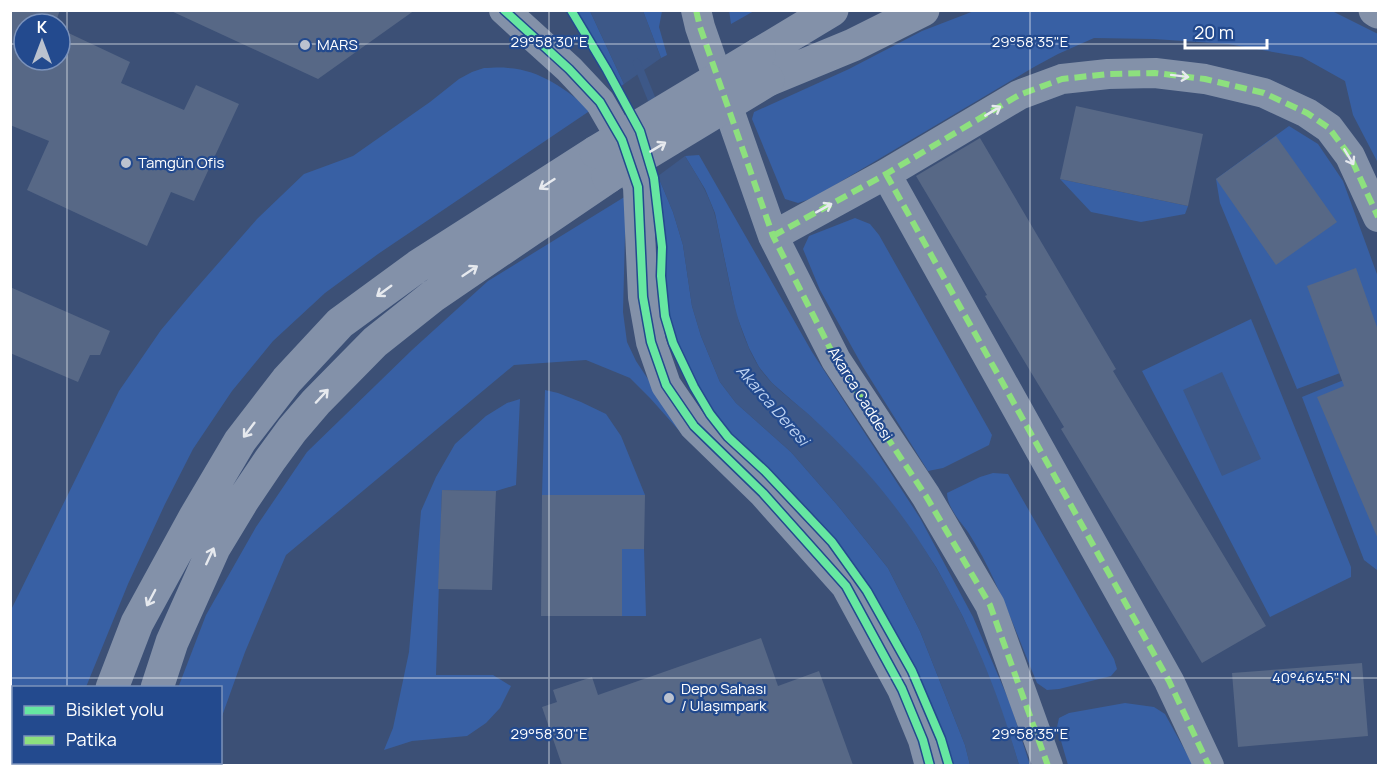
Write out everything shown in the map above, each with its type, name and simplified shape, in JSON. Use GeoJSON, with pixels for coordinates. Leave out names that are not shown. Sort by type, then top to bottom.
{"type":"FeatureCollection","features":[{"type":"Feature","properties":{"kind":"highway"},"geometry":{"type":"LineString","coordinates":[[759,58],[797,10]]}},
{"type":"Feature","properties":{"kind":"highway"},"geometry":{"type":"LineString","coordinates":[[157,686],[172,642],[214,548],[243,500],[292,430],[375,342],[602,164],[832,10]]}},
{"type":"Feature","properties":{"kind":"highway"},"geometry":{"type":"LineString","coordinates":[[759,58],[888,10]]}},
{"type":"Feature","properties":{"kind":"highway"},"geometry":{"type":"LineString","coordinates":[[112,686],[137,623],[195,516],[240,441],[286,380],[340,323],[418,266],[602,164],[702,68],[853,45],[923,10]]}},
{"type":"Feature","properties":{"kind":"street"},"geometry":{"type":"LineString","coordinates":[[504,10],[600,102],[622,140],[638,187],[643,297],[651,342],[666,385],[694,426],[764,493],[846,586],[902,689],[923,740],[930,765]]}},
{"type":"Feature","properties":{"kind":"street","name":"Akarca Caddesi"},"geometry":{"type":"LineString","coordinates":[[696,10],[773,236],[836,360],[926,496],[990,605],[1048,765]]}},
{"type":"Feature","properties":{"kind":"street"},"geometry":{"type":"LineString","coordinates":[[773,236],[886,174],[1019,95],[1062,79],[1107,74],[1155,73],[1205,79],[1264,93],[1307,113],[1329,128],[1350,156],[1378,217]]}},
{"type":"Feature","properties":{"kind":"street"},"geometry":{"type":"LineString","coordinates":[[886,174],[1169,681],[1209,765]]}},
{"type":"Feature","properties":{"kind":"shaded area"},"geometry":{"type":"Polygon","coordinates":[[[729,10],[754,10],[754,11],[731,24],[729,10]]]}},
{"type":"Feature","properties":{"kind":"shaded area"},"geometry":{"type":"Polygon","coordinates":[[[571,11],[590,11],[624,84],[617,89],[571,11]]]}},
{"type":"Feature","properties":{"kind":"shaded area"},"geometry":{"type":"Polygon","coordinates":[[[643,11],[662,11],[659,27],[667,55],[661,58],[643,11]]]}},
{"type":"Feature","properties":{"kind":"shaded area"},"geometry":{"type":"Polygon","coordinates":[[[974,11],[1332,11],[1378,34],[1378,163],[1353,115],[1345,81],[1302,57],[1228,44],[1094,38],[1034,67],[813,198],[798,203],[785,199],[752,119],[754,112],[849,69],[922,31],[974,11]]]}},
{"type":"Feature","properties":{"kind":"shaded area"},"geometry":{"type":"Polygon","coordinates":[[[484,68],[508,68],[531,73],[562,88],[591,110],[378,254],[325,293],[273,341],[232,391],[193,449],[128,584],[86,686],[12,686],[12,764],[44,764],[11,765],[10,612],[119,391],[161,330],[193,292],[257,219],[304,174],[353,156],[472,72],[484,68]]]}},
{"type":"Feature","properties":{"kind":"shaded area"},"geometry":{"type":"Polygon","coordinates":[[[1289,126],[1318,144],[1343,181],[1378,277],[1378,359],[1297,389],[1220,203],[1216,179],[1289,126]]]}},
{"type":"Feature","properties":{"kind":"shaded area"},"geometry":{"type":"Polygon","coordinates":[[[699,155],[812,352],[920,518],[973,617],[1010,703],[1030,765],[1019,765],[982,661],[963,617],[936,567],[908,526],[811,417],[772,383],[759,367],[736,314],[715,213],[705,189],[685,156],[699,155]]]}},
{"type":"Feature","properties":{"kind":"shaded area"},"geometry":{"type":"Polygon","coordinates":[[[658,176],[673,212],[683,245],[692,306],[701,336],[720,382],[736,403],[791,452],[888,568],[920,631],[965,745],[970,765],[949,765],[941,739],[912,671],[867,591],[832,542],[765,471],[728,437],[710,414],[694,387],[673,343],[665,316],[661,276],[662,247],[654,178],[658,176]]]}},
{"type":"Feature","properties":{"kind":"shaded area"},"geometry":{"type":"Polygon","coordinates":[[[1060,179],[1188,206],[1185,214],[1141,222],[1091,212],[1060,179]]]}},
{"type":"Feature","properties":{"kind":"shaded area"},"geometry":{"type":"Polygon","coordinates":[[[626,196],[623,312],[627,342],[636,361],[691,444],[630,378],[586,360],[514,365],[286,555],[245,652],[222,716],[222,686],[179,686],[206,615],[256,527],[307,452],[412,350],[488,281],[626,196]]]}},
{"type":"Feature","properties":{"kind":"shaded area"},"geometry":{"type":"Polygon","coordinates":[[[855,218],[870,224],[879,235],[992,435],[989,445],[943,468],[928,471],[863,367],[820,290],[803,249],[809,236],[855,218]]]}},
{"type":"Feature","properties":{"kind":"shaded area"},"geometry":{"type":"Polygon","coordinates":[[[1251,319],[1351,567],[1351,577],[1270,617],[1142,371],[1251,319]]]}},
{"type":"Feature","properties":{"kind":"shaded area"},"geometry":{"type":"Polygon","coordinates":[[[1378,366],[1378,574],[1377,570],[1364,560],[1302,397],[1378,366]]]}},
{"type":"Feature","properties":{"kind":"shaded area"},"geometry":{"type":"Polygon","coordinates":[[[545,390],[581,402],[606,414],[621,436],[645,495],[542,495],[545,390]]]}},
{"type":"Feature","properties":{"kind":"shaded area"},"geometry":{"type":"Polygon","coordinates":[[[520,399],[516,485],[496,491],[442,490],[436,675],[493,675],[511,686],[500,708],[486,723],[467,736],[412,741],[384,750],[393,728],[409,652],[421,511],[436,477],[455,444],[486,416],[507,403],[520,399]]]}},
{"type":"Feature","properties":{"kind":"shaded area"},"geometry":{"type":"Polygon","coordinates":[[[993,473],[1008,474],[1114,659],[1117,669],[1111,676],[1059,689],[1047,690],[1037,683],[988,568],[952,509],[948,498],[947,493],[993,473]]]}},
{"type":"Feature","properties":{"kind":"shaded area"},"geometry":{"type":"Polygon","coordinates":[[[622,549],[644,549],[646,616],[622,616],[622,549]]]}},
{"type":"Feature","properties":{"kind":"shaded area"},"geometry":{"type":"Polygon","coordinates":[[[1125,703],[1154,707],[1165,714],[1193,765],[1068,765],[1057,727],[1059,718],[1069,713],[1125,703]]]}},
{"type":"Feature","properties":{"kind":"water"},"geometry":{"type":"Polygon","coordinates":[[[590,11],[643,11],[661,58],[624,84],[590,11]]]}},
{"type":"Feature","properties":{"kind":"water"},"geometry":{"type":"Polygon","coordinates":[[[685,156],[705,190],[714,212],[739,320],[757,364],[773,384],[820,425],[861,466],[914,533],[958,606],[976,645],[1007,725],[1019,765],[970,765],[965,745],[920,631],[888,568],[791,452],[736,403],[720,382],[701,336],[692,306],[683,245],[673,212],[658,176],[685,156]]]}},
{"type":"Feature","properties":{"kind":"water"},"geometry":{"type":"Polygon","coordinates":[[[1222,372],[1261,459],[1222,476],[1183,390],[1222,372]]]}},
{"type":"Feature","properties":{"kind":"building","name":"Tamgün Ofis"},"geometry":{"type":"Polygon","coordinates":[[[10,10],[60,10],[59,12],[12,12],[12,72],[72,72],[72,35],[130,62],[121,83],[184,110],[196,85],[239,104],[194,201],[171,192],[147,246],[27,190],[49,141],[10,125],[10,10]]]}},
{"type":"Feature","properties":{"kind":"building","name":"MARS"},"geometry":{"type":"Polygon","coordinates":[[[169,10],[415,10],[318,79],[169,10]]]}},
{"type":"Feature","properties":{"kind":"building"},"geometry":{"type":"Polygon","coordinates":[[[1076,106],[1203,134],[1188,206],[1060,179],[1076,106]]]}},
{"type":"Feature","properties":{"kind":"building"},"geometry":{"type":"Polygon","coordinates":[[[1276,136],[1337,222],[1276,265],[1216,179],[1276,136]]]}},
{"type":"Feature","properties":{"kind":"building"},"geometry":{"type":"Polygon","coordinates":[[[980,138],[1116,369],[1113,371],[1266,626],[1202,663],[1061,429],[1064,427],[916,176],[980,138]]]}},
{"type":"Feature","properties":{"kind":"building"},"geometry":{"type":"Polygon","coordinates":[[[1356,268],[1378,330],[1378,539],[1317,397],[1344,386],[1307,286],[1356,268]]]}},
{"type":"Feature","properties":{"kind":"building"},"geometry":{"type":"Polygon","coordinates":[[[10,287],[110,331],[100,355],[90,355],[78,382],[10,353],[10,287]]]}},
{"type":"Feature","properties":{"kind":"building"},"geometry":{"type":"Polygon","coordinates":[[[442,490],[496,491],[492,590],[438,589],[442,490]]]}},
{"type":"Feature","properties":{"kind":"building"},"geometry":{"type":"Polygon","coordinates":[[[542,495],[645,495],[644,549],[622,549],[622,616],[541,616],[542,495]]]}},
{"type":"Feature","properties":{"kind":"building","name":"Depo Sahası / Ulaşımpark"},"geometry":{"type":"Polygon","coordinates":[[[761,638],[778,686],[819,671],[853,765],[562,765],[542,707],[557,702],[553,690],[592,677],[598,695],[761,638]]]}},
{"type":"Feature","properties":{"kind":"building"},"geometry":{"type":"Polygon","coordinates":[[[1362,663],[1368,736],[1238,747],[1232,673],[1362,663]]]}},
{"type":"Feature","properties":{"kind":"waterway","name":"Akarca Deresi"},"geometry":{"type":"LineString","coordinates":[[637,63],[656,110]]}},
{"type":"Feature","properties":{"kind":"marked path"},"geometry":{"type":"LineString","coordinates":[[696,10],[773,236],[836,360],[926,496],[990,605],[1048,766]]}},
{"type":"Feature","properties":{"kind":"marked path"},"geometry":{"type":"LineString","coordinates":[[773,236],[886,174],[1019,95],[1062,79],[1108,74],[1155,73],[1205,79],[1264,93],[1307,113],[1329,128],[1350,156],[1378,217]]}},
{"type":"Feature","properties":{"kind":"marked path"},"geometry":{"type":"LineString","coordinates":[[886,174],[1169,681],[1209,766]]}},
{"type":"Feature","properties":{"kind":"cycle path"},"geometry":{"type":"LineString","coordinates":[[504,10],[569,69],[600,102],[622,140],[638,187],[643,297],[651,342],[666,385],[694,426],[763,493],[846,586],[902,689],[923,740],[930,766]]}},
{"type":"Feature","properties":{"kind":"cycle path"},"geometry":{"type":"LineString","coordinates":[[571,10],[640,131],[654,178],[662,247],[661,276],[665,316],[673,343],[694,387],[710,414],[728,437],[765,471],[832,542],[867,591],[912,671],[941,739],[949,766]]}},
{"type":"Feature","properties":{"kind":"place","name":"MARS"},"geometry":{"type":"Point","coordinates":[305,45]}},
{"type":"Feature","properties":{"kind":"place","name":"Tamgün Ofis"},"geometry":{"type":"Point","coordinates":[126,163]}},
{"type":"Feature","properties":{"kind":"place","name":"Depo Sahası / Ulaşımpark"},"geometry":{"type":"Point","coordinates":[669,698]}}]}
